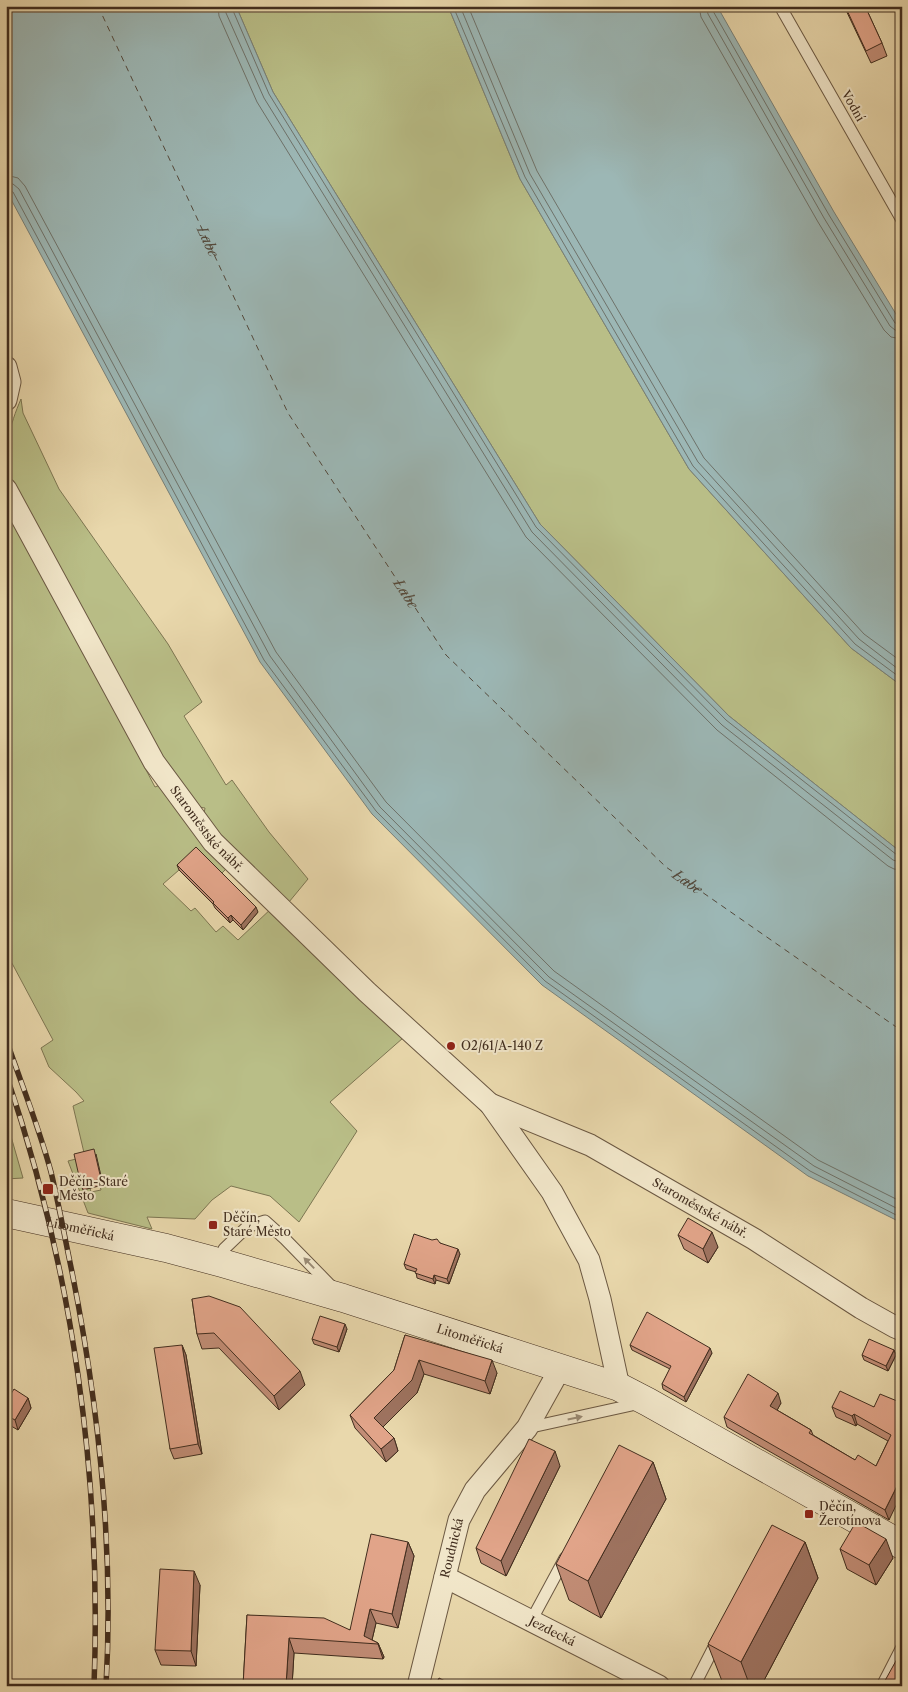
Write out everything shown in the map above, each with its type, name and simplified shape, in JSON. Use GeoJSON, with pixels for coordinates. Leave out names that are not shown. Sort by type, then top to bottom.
{"type":"FeatureCollection","features":[{"type":"Feature","properties":{"kind":"main road","name":"Litoměřická"},"geometry":{"type":"LineString","coordinates":[[6,1213],[166,1248],[222,1263],[343,1298],[619,1387],[902,1545]]}},
{"type":"Feature","properties":{"kind":"street"},"geometry":{"type":"LineString","coordinates":[[6,367],[10,382],[6,400]]}},
{"type":"Feature","properties":{"kind":"street","name":"Staroměstské nábř."},"geometry":{"type":"LineString","coordinates":[[6,489],[154,762],[213,842],[367,992],[490,1104],[552,1192],[588,1260],[600,1299],[619,1387]]}},
{"type":"Feature","properties":{"kind":"street","name":"Staroměstské nábř."},"geometry":{"type":"LineString","coordinates":[[490,1104],[590,1145],[754,1239],[862,1308],[895,1328],[902,1330]]}},
{"type":"Feature","properties":{"kind":"street","name":"Roudnická"},"geometry":{"type":"LineString","coordinates":[[418,1686],[460,1520],[475,1490],[528,1428],[560,1367]]}},
{"type":"Feature","properties":{"kind":"street","name":"Jezdecká"},"geometry":{"type":"LineString","coordinates":[[445,1576],[659,1686]]}},
{"type":"Feature","properties":{"kind":"lane","name":"Vodní"},"geometry":{"type":"LineString","coordinates":[[780,6],[902,220]]}},
{"type":"Feature","properties":{"kind":"lane"},"geometry":{"type":"LineString","coordinates":[[222,1263],[224,1249],[247,1226],[265,1222],[343,1298]]}},
{"type":"Feature","properties":{"kind":"lane"},"geometry":{"type":"LineString","coordinates":[[528,1428],[648,1402]]}},
{"type":"Feature","properties":{"kind":"lane"},"geometry":{"type":"LineString","coordinates":[[531,1621],[568,1552]]}},
{"type":"Feature","properties":{"kind":"lane"},"geometry":{"type":"LineString","coordinates":[[694,1686],[721,1635]]}},
{"type":"Feature","properties":{"kind":"lane"},"geometry":{"type":"LineString","coordinates":[[882,1686],[902,1647]]}},
{"type":"Feature","properties":{"kind":"green space"},"geometry":{"type":"Polygon","coordinates":[[[236,6],[448,6],[520,179],[689,469],[851,648],[902,686],[902,853],[729,716],[540,524],[273,92],[236,6]]]}},
{"type":"Feature","properties":{"kind":"green space"},"geometry":{"type":"Polygon","coordinates":[[[21,399],[23,413],[59,489],[168,644],[202,702],[184,716],[226,785],[232,780],[269,832],[308,879],[289,902],[203,819],[205,808],[193,806],[172,781],[21,508],[10,479],[7,449],[11,428],[21,399]]]}},
{"type":"Feature","properties":{"kind":"green space"},"geometry":{"type":"Polygon","coordinates":[[[6,503],[155,787],[160,785],[232,863],[221,874],[179,870],[163,884],[191,911],[195,908],[216,932],[223,926],[238,940],[274,906],[403,1038],[330,1102],[357,1131],[299,1222],[270,1196],[231,1186],[212,1200],[195,1219],[147,1217],[152,1229],[88,1213],[68,1161],[76,1159],[83,1190],[90,1188],[91,1192],[101,1190],[100,1186],[103,1185],[96,1155],[85,1157],[73,1106],[84,1101],[49,1067],[41,1048],[53,1040],[6,952],[6,503]]]}},
{"type":"Feature","properties":{"kind":"green space"},"geometry":{"type":"Polygon","coordinates":[[[6,1119],[23,1178],[6,1179],[6,1119]]]}},
{"type":"Feature","properties":{"kind":"water","name":"Labe"},"geometry":{"type":"Polygon","coordinates":[[[6,6],[236,6],[273,92],[540,524],[729,716],[902,853],[902,1223],[808,1176],[542,985],[372,814],[260,662],[6,190],[6,6]]]}},
{"type":"Feature","properties":{"kind":"water"},"geometry":{"type":"Polygon","coordinates":[[[448,6],[717,6],[834,212],[902,324],[902,686],[851,648],[689,469],[520,179],[448,6]]]}},
{"type":"Feature","properties":{"kind":"building"},"geometry":{"type":"Polygon","coordinates":[[[845,6],[865,6],[882,43],[866,51],[845,6]]]}},
{"type":"Feature","properties":{"kind":"building"},"geometry":{"type":"Polygon","coordinates":[[[902,96],[902,108],[898,98],[902,96]]]}},
{"type":"Feature","properties":{"kind":"building"},"geometry":{"type":"Polygon","coordinates":[[[196,847],[256,907],[241,925],[231,915],[228,918],[177,865],[196,847]]]}},
{"type":"Feature","properties":{"kind":"building"},"geometry":{"type":"Polygon","coordinates":[[[94,1149],[101,1179],[81,1185],[74,1154],[94,1149]]]}},
{"type":"Feature","properties":{"kind":"building"},"geometry":{"type":"Polygon","coordinates":[[[688,1218],[712,1232],[703,1249],[678,1235],[688,1218]]]}},
{"type":"Feature","properties":{"kind":"building"},"geometry":{"type":"Polygon","coordinates":[[[414,1234],[432,1240],[437,1239],[440,1243],[458,1249],[447,1279],[434,1275],[433,1279],[415,1273],[417,1269],[404,1264],[414,1234]]]}},
{"type":"Feature","properties":{"kind":"building"},"geometry":{"type":"Polygon","coordinates":[[[209,1296],[240,1307],[300,1371],[274,1396],[214,1333],[197,1334],[192,1299],[209,1296]]]}},
{"type":"Feature","properties":{"kind":"building"},"geometry":{"type":"Polygon","coordinates":[[[647,1312],[710,1348],[684,1397],[662,1384],[671,1366],[630,1345],[647,1312]]]}},
{"type":"Feature","properties":{"kind":"building"},"geometry":{"type":"Polygon","coordinates":[[[320,1316],[345,1324],[337,1347],[312,1339],[320,1316]]]}},
{"type":"Feature","properties":{"kind":"building"},"geometry":{"type":"Polygon","coordinates":[[[405,1335],[492,1360],[485,1381],[419,1360],[412,1380],[374,1418],[394,1438],[381,1449],[350,1415],[394,1370],[405,1335]]]}},
{"type":"Feature","properties":{"kind":"building"},"geometry":{"type":"Polygon","coordinates":[[[869,1339],[894,1350],[886,1366],[862,1355],[869,1339]]]}},
{"type":"Feature","properties":{"kind":"building"},"geometry":{"type":"Polygon","coordinates":[[[182,1345],[198,1444],[170,1449],[154,1348],[182,1345]]]}},
{"type":"Feature","properties":{"kind":"building"},"geometry":{"type":"Polygon","coordinates":[[[748,1374],[778,1393],[770,1406],[811,1430],[809,1433],[855,1460],[858,1455],[876,1466],[891,1435],[854,1414],[852,1416],[832,1407],[840,1391],[874,1407],[880,1394],[902,1403],[902,1476],[885,1510],[724,1417],[748,1374]]]}},
{"type":"Feature","properties":{"kind":"building"},"geometry":{"type":"Polygon","coordinates":[[[14,1389],[28,1398],[15,1420],[6,1415],[6,1402],[14,1389]]]}},
{"type":"Feature","properties":{"kind":"building"},"geometry":{"type":"Polygon","coordinates":[[[529,1439],[555,1451],[501,1561],[476,1548],[529,1439]]]}},
{"type":"Feature","properties":{"kind":"building"},"geometry":{"type":"Polygon","coordinates":[[[619,1445],[653,1462],[588,1581],[556,1564],[619,1445]]]}},
{"type":"Feature","properties":{"kind":"building"},"geometry":{"type":"Polygon","coordinates":[[[856,1522],[886,1539],[869,1565],[840,1549],[856,1522]]]}},
{"type":"Feature","properties":{"kind":"building"},"geometry":{"type":"Polygon","coordinates":[[[772,1525],[805,1542],[741,1662],[708,1644],[772,1525]]]}},
{"type":"Feature","properties":{"kind":"building"},"geometry":{"type":"Polygon","coordinates":[[[371,1534],[408,1542],[392,1614],[370,1609],[364,1636],[378,1644],[289,1638],[286,1686],[243,1686],[247,1615],[324,1618],[350,1630],[371,1534]]]}},
{"type":"Feature","properties":{"kind":"building"},"geometry":{"type":"Polygon","coordinates":[[[160,1569],[194,1571],[191,1651],[155,1650],[160,1569]]]}},
{"type":"Feature","properties":{"kind":"building"},"geometry":{"type":"Polygon","coordinates":[[[902,1650],[902,1686],[882,1686],[902,1650]]]}},
{"type":"Feature","properties":{"kind":"building"},"geometry":{"type":"Polygon","coordinates":[[[439,1678],[455,1686],[435,1686],[439,1678]]]}},
{"type":"Feature","properties":{"kind":"building"},"geometry":{"type":"Polygon","coordinates":[[[638,1681],[646,1686],[636,1686],[638,1681]]]}},
{"type":"Feature","properties":{"kind":"ferry route"},"geometry":{"type":"LineString","coordinates":[[98,6],[288,413],[446,655],[666,867],[902,1031]]}},
{"type":"Feature","properties":{"kind":"railway"},"geometry":{"type":"LineString","coordinates":[[6,1039],[51,1172],[82,1323],[97,1426],[106,1530],[108,1582],[106,1686]]}},
{"type":"Feature","properties":{"kind":"railway"},"geometry":{"type":"LineString","coordinates":[[6,1074],[29,1148],[49,1223],[65,1299],[78,1376],[87,1453],[93,1531],[95,1608],[94,1686]]}},
{"type":"Feature","properties":{"kind":"place","name":"O2/61/A-140 Z"},"geometry":{"type":"Point","coordinates":[451,1046]}},
{"type":"Feature","properties":{"kind":"place","name":"Děčín-Staré Město"},"geometry":{"type":"Point","coordinates":[48,1189]}},
{"type":"Feature","properties":{"kind":"place","name":"Děčín, Staré Město"},"geometry":{"type":"Point","coordinates":[213,1225]}},
{"type":"Feature","properties":{"kind":"place","name":"Děčín, Žerotínova"},"geometry":{"type":"Point","coordinates":[809,1514]}}]}
